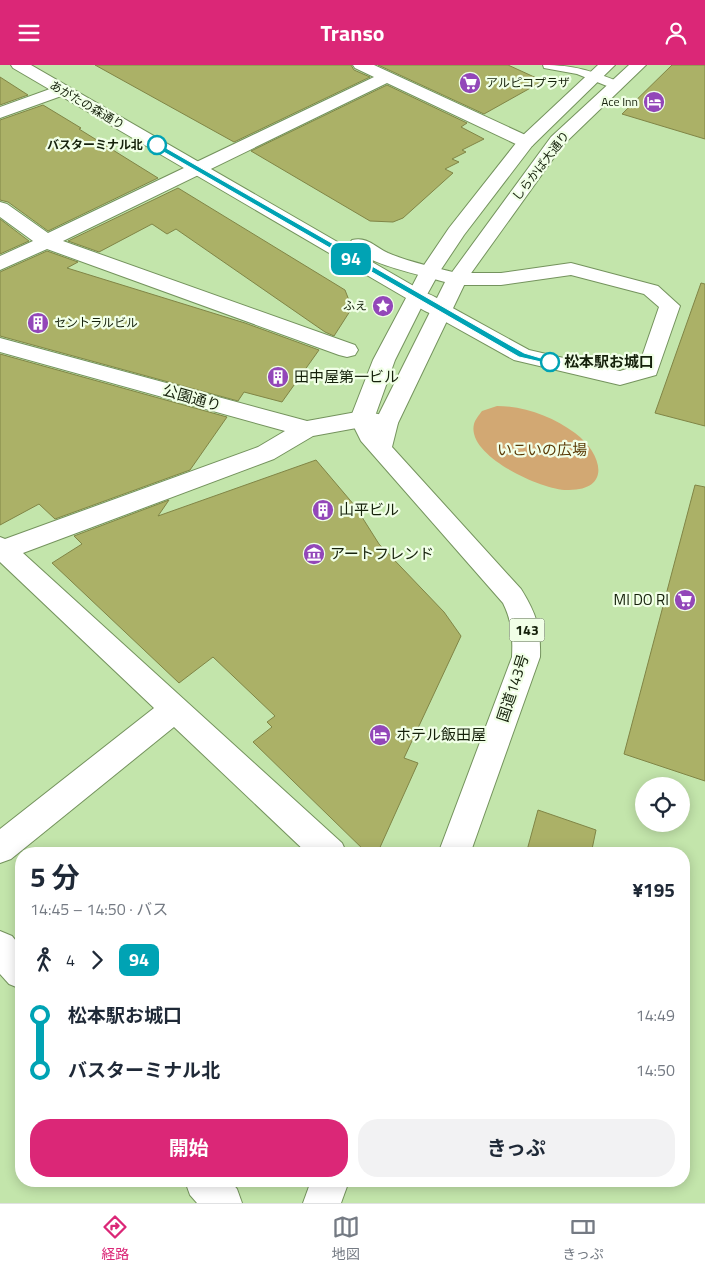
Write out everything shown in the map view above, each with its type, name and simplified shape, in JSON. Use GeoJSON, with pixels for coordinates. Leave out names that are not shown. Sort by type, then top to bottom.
{"type":"FeatureCollection","features":[{"type":"Feature","properties":{"kind":"main road","name":"あがたの森通り"},"geometry":{"type":"LineString","coordinates":[[18,65],[61,90],[207,166],[382,257],[457,279],[501,279],[571,269],[651,290],[670,307],[648,370],[620,378],[522,355],[417,296],[207,166],[49,65]]}},
{"type":"Feature","properties":{"kind":"main road"},"geometry":{"type":"LineString","coordinates":[[361,65],[526,142]]}},
{"type":"Feature","properties":{"kind":"main road","name":"しらかば大通り"},"geometry":{"type":"LineString","coordinates":[[417,296],[430,271],[456,232],[526,142],[607,65]]}},
{"type":"Feature","properties":{"kind":"main road","name":"しらかば大通り"},"geometry":{"type":"LineString","coordinates":[[457,279],[557,141],[638,65]]}},
{"type":"Feature","properties":{"kind":"main road"},"geometry":{"type":"LineString","coordinates":[[0,264],[207,166],[387,77]]}},
{"type":"Feature","properties":{"kind":"main road"},"geometry":{"type":"LineString","coordinates":[[0,113],[61,90]]}},
{"type":"Feature","properties":{"kind":"main road"},"geometry":{"type":"LineString","coordinates":[[0,208],[47,242],[347,350]]}},
{"type":"Feature","properties":{"kind":"main road"},"geometry":{"type":"LineString","coordinates":[[383,436],[457,279]]}},
{"type":"Feature","properties":{"kind":"main road"},"geometry":{"type":"LineString","coordinates":[[362,419],[384,360],[417,296]]}},
{"type":"Feature","properties":{"kind":"main road","name":"公園通り"},"geometry":{"type":"LineString","coordinates":[[0,345],[307,429],[362,419],[383,436]]}},
{"type":"Feature","properties":{"kind":"main road"},"geometry":{"type":"LineString","coordinates":[[307,429],[266,453],[1,549],[323,847]]}},
{"type":"Feature","properties":{"kind":"main road","name":"国道143号"},"geometry":{"type":"LineString","coordinates":[[383,436],[512,596],[524,615],[527,631],[526,657],[457,847]]}},
{"type":"Feature","properties":{"kind":"main road"},"geometry":{"type":"LineString","coordinates":[[0,848],[174,709]]}},
{"type":"Feature","properties":{"kind":"main road"},"geometry":{"type":"LineString","coordinates":[[0,948],[15,965]]}},
{"type":"Feature","properties":{"kind":"main road"},"geometry":{"type":"LineString","coordinates":[[209,1187],[223,1203]]}},
{"type":"Feature","properties":{"kind":"main road"},"geometry":{"type":"LineString","coordinates":[[322,1203],[328,1187]]}},
{"type":"Feature","properties":{"kind":"lane"},"geometry":{"type":"LineString","coordinates":[[548,67],[580,71],[616,85]]}},
{"type":"Feature","properties":{"kind":"green space","name":"いこいの広場"},"geometry":{"type":"Polygon","coordinates":[[[497,406],[518,408],[538,413],[575,433],[592,450],[598,469],[597,478],[582,489],[567,490],[555,488],[524,478],[493,459],[482,448],[475,436],[474,424],[482,411],[497,406]]]}},
{"type":"Feature","properties":{"kind":"building"},"geometry":{"type":"Polygon","coordinates":[[[95,65],[351,65],[354,70],[370,77],[234,142],[95,65]]]}},
{"type":"Feature","properties":{"kind":"building"},"geometry":{"type":"Polygon","coordinates":[[[378,65],[508,65],[543,81],[484,114],[378,65]]]}},
{"type":"Feature","properties":{"kind":"building"},"geometry":{"type":"Polygon","coordinates":[[[672,65],[705,65],[705,139],[622,114],[672,65]]]}},
{"type":"Feature","properties":{"kind":"building"},"geometry":{"type":"Polygon","coordinates":[[[0,77],[28,95],[0,105],[0,77]]]}},
{"type":"Feature","properties":{"kind":"building"},"geometry":{"type":"Polygon","coordinates":[[[387,85],[467,123],[461,127],[484,139],[462,150],[466,152],[452,159],[459,162],[445,169],[453,173],[403,218],[393,222],[370,221],[251,151],[387,85]]]}},
{"type":"Feature","properties":{"kind":"building"},"geometry":{"type":"Polygon","coordinates":[[[43,105],[158,178],[48,231],[8,202],[0,200],[0,120],[43,105]]]}},
{"type":"Feature","properties":{"kind":"building"},"geometry":{"type":"Polygon","coordinates":[[[178,188],[345,290],[352,308],[334,336],[325,332],[176,229],[167,234],[152,224],[99,252],[68,241],[178,188]]]}},
{"type":"Feature","properties":{"kind":"building"},"geometry":{"type":"Polygon","coordinates":[[[0,219],[29,241],[0,254],[0,219]]]}},
{"type":"Feature","properties":{"kind":"building"},"geometry":{"type":"Polygon","coordinates":[[[47,251],[78,262],[67,268],[245,323],[319,350],[282,402],[244,392],[238,401],[0,336],[0,272],[47,251]]]}},
{"type":"Feature","properties":{"kind":"building"},"geometry":{"type":"Polygon","coordinates":[[[701,283],[705,284],[705,426],[655,413],[701,283]]]}},
{"type":"Feature","properties":{"kind":"building"},"geometry":{"type":"Polygon","coordinates":[[[0,354],[227,417],[190,470],[55,519],[39,504],[0,525],[0,354]]]}},
{"type":"Feature","properties":{"kind":"building"},"geometry":{"type":"Polygon","coordinates":[[[316,460],[355,506],[379,544],[444,612],[461,636],[404,758],[418,763],[380,847],[361,847],[253,742],[272,727],[267,722],[275,716],[213,657],[179,683],[52,563],[82,544],[74,536],[169,500],[158,516],[316,460]]]}},
{"type":"Feature","properties":{"kind":"building","name":"MI DO RI"},"geometry":{"type":"Polygon","coordinates":[[[695,485],[705,487],[705,781],[624,754],[695,485]]]}},
{"type":"Feature","properties":{"kind":"building"},"geometry":{"type":"Polygon","coordinates":[[[538,810],[596,830],[592,847],[528,847],[538,810]]]}},
{"type":"Feature","properties":{"kind":"bus line","name":"94"},"geometry":{"type":"LineString","coordinates":[[157,145],[442,311],[522,355],[550,362]]}},
{"type":"Feature","properties":{"kind":"place","name":"アルピコプラザ"},"geometry":{"type":"Point","coordinates":[470,83]}},
{"type":"Feature","properties":{"kind":"place","name":"Ace Inn"},"geometry":{"type":"Point","coordinates":[654,102]}},
{"type":"Feature","properties":{"kind":"place","name":"バスターミナル北"},"geometry":{"type":"Point","coordinates":[157,145]}},
{"type":"Feature","properties":{"kind":"place","name":"ふえ"},"geometry":{"type":"Point","coordinates":[383,306]}},
{"type":"Feature","properties":{"kind":"place","name":"セントラルビル"},"geometry":{"type":"Point","coordinates":[38,323]}},
{"type":"Feature","properties":{"kind":"place","name":"松本駅お城口"},"geometry":{"type":"Point","coordinates":[550,362]}},
{"type":"Feature","properties":{"kind":"place","name":"田中屋第一ビル"},"geometry":{"type":"Point","coordinates":[278,377]}},
{"type":"Feature","properties":{"kind":"place","name":"山平ビル"},"geometry":{"type":"Point","coordinates":[323,510]}},
{"type":"Feature","properties":{"kind":"place","name":"アートフレンド"},"geometry":{"type":"Point","coordinates":[314,554]}},
{"type":"Feature","properties":{"kind":"place","name":"MI DO RI"},"geometry":{"type":"Point","coordinates":[685,600]}},
{"type":"Feature","properties":{"kind":"place","name":"ホテル飯田屋"},"geometry":{"type":"Point","coordinates":[380,735]}}]}
